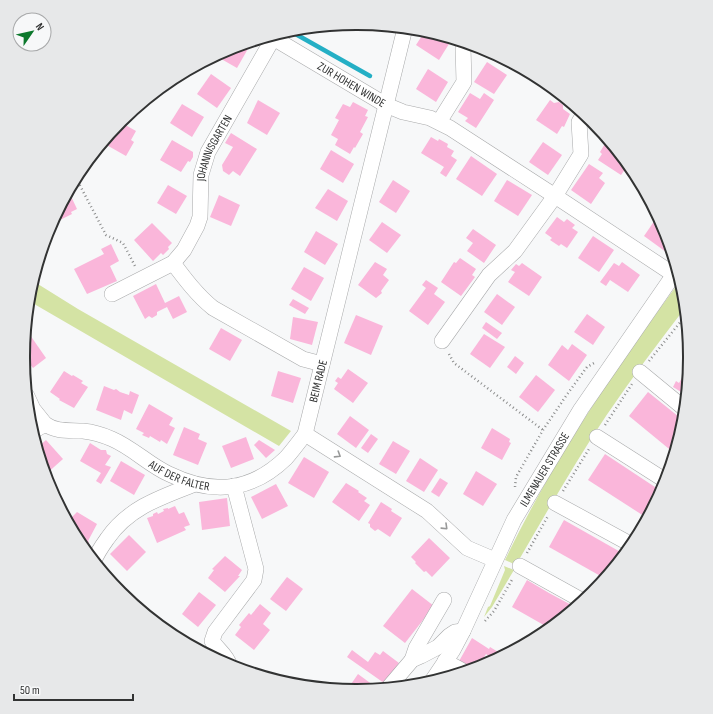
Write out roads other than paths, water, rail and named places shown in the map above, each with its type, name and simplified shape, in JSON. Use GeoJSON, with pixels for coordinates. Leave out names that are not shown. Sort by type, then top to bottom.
{"type":"FeatureCollection","features":[{"type":"Feature","properties":{"kind":"street","name":"BEIM RADE"},"geometry":{"type":"LineString","coordinates":[[305,434],[404,34]]}},
{"type":"Feature","properties":{"kind":"street","name":"ZUR HOHEN WINDE"},"geometry":{"type":"LineString","coordinates":[[280,40],[386,105],[403,112],[430,118],[438,122],[671,270]]}},
{"type":"Feature","properties":{"kind":"street","name":"JOHANNISGARTEN"},"geometry":{"type":"LineString","coordinates":[[112,294],[173,263],[184,250],[197,226],[200,210],[201,174],[208,152],[269,43]]}},
{"type":"Feature","properties":{"kind":"street"},"geometry":{"type":"LineString","coordinates":[[438,122],[464,82],[463,49]]}},
{"type":"Feature","properties":{"kind":"street"},"geometry":{"type":"LineString","coordinates":[[442,341],[489,275],[515,251],[555,196],[581,154],[579,122],[580,120]]}},
{"type":"Feature","properties":{"kind":"street"},"geometry":{"type":"LineString","coordinates":[[173,263],[190,285],[213,308],[303,359],[322,364]]}},
{"type":"Feature","properties":{"kind":"street","name":"ILMENAUER STRASSE"},"geometry":{"type":"LineString","coordinates":[[437,673],[463,631],[514,520],[581,409],[673,275]]}},
{"type":"Feature","properties":{"kind":"street"},"geometry":{"type":"LineString","coordinates":[[640,372],[679,404]]}},
{"type":"Feature","properties":{"kind":"street"},"geometry":{"type":"LineString","coordinates":[[34,410],[45,424],[38,428]]}},
{"type":"Feature","properties":{"kind":"street","name":"AUF DER FALTER"},"geometry":{"type":"LineString","coordinates":[[45,424],[54,429],[85,431],[111,438],[169,474],[195,484],[216,488],[234,486],[251,481],[272,470],[293,450],[305,434]]}},
{"type":"Feature","properties":{"kind":"street"},"geometry":{"type":"LineString","coordinates":[[305,434],[427,511],[467,548],[495,560]]}},
{"type":"Feature","properties":{"kind":"street"},"geometry":{"type":"LineString","coordinates":[[597,437],[660,477]]}},
{"type":"Feature","properties":{"kind":"street"},"geometry":{"type":"LineString","coordinates":[[97,556],[101,547],[114,530],[130,514],[156,499],[195,484]]}},
{"type":"Feature","properties":{"kind":"street"},"geometry":{"type":"LineString","coordinates":[[226,656],[212,641],[215,632],[254,580],[256,575],[256,569],[234,486]]}},
{"type":"Feature","properties":{"kind":"street"},"geometry":{"type":"LineString","coordinates":[[555,503],[626,542]]}},
{"type":"Feature","properties":{"kind":"street"},"geometry":{"type":"LineString","coordinates":[[520,566],[577,597]]}},
{"type":"Feature","properties":{"kind":"street"},"geometry":{"type":"LineString","coordinates":[[394,682],[412,660],[416,648],[444,600]]}},
{"type":"Feature","properties":{"kind":"street"},"geometry":{"type":"LineString","coordinates":[[412,660],[438,647],[448,636],[455,632],[463,631]]}},
{"type":"Feature","properties":{"kind":"street"},"geometry":{"type":"LineString","coordinates":[[445,661],[456,668]]}},
{"type":"Feature","properties":{"kind":"waterway"},"geometry":{"type":"LineString","coordinates":[[299,36],[370,76]]}}]}
